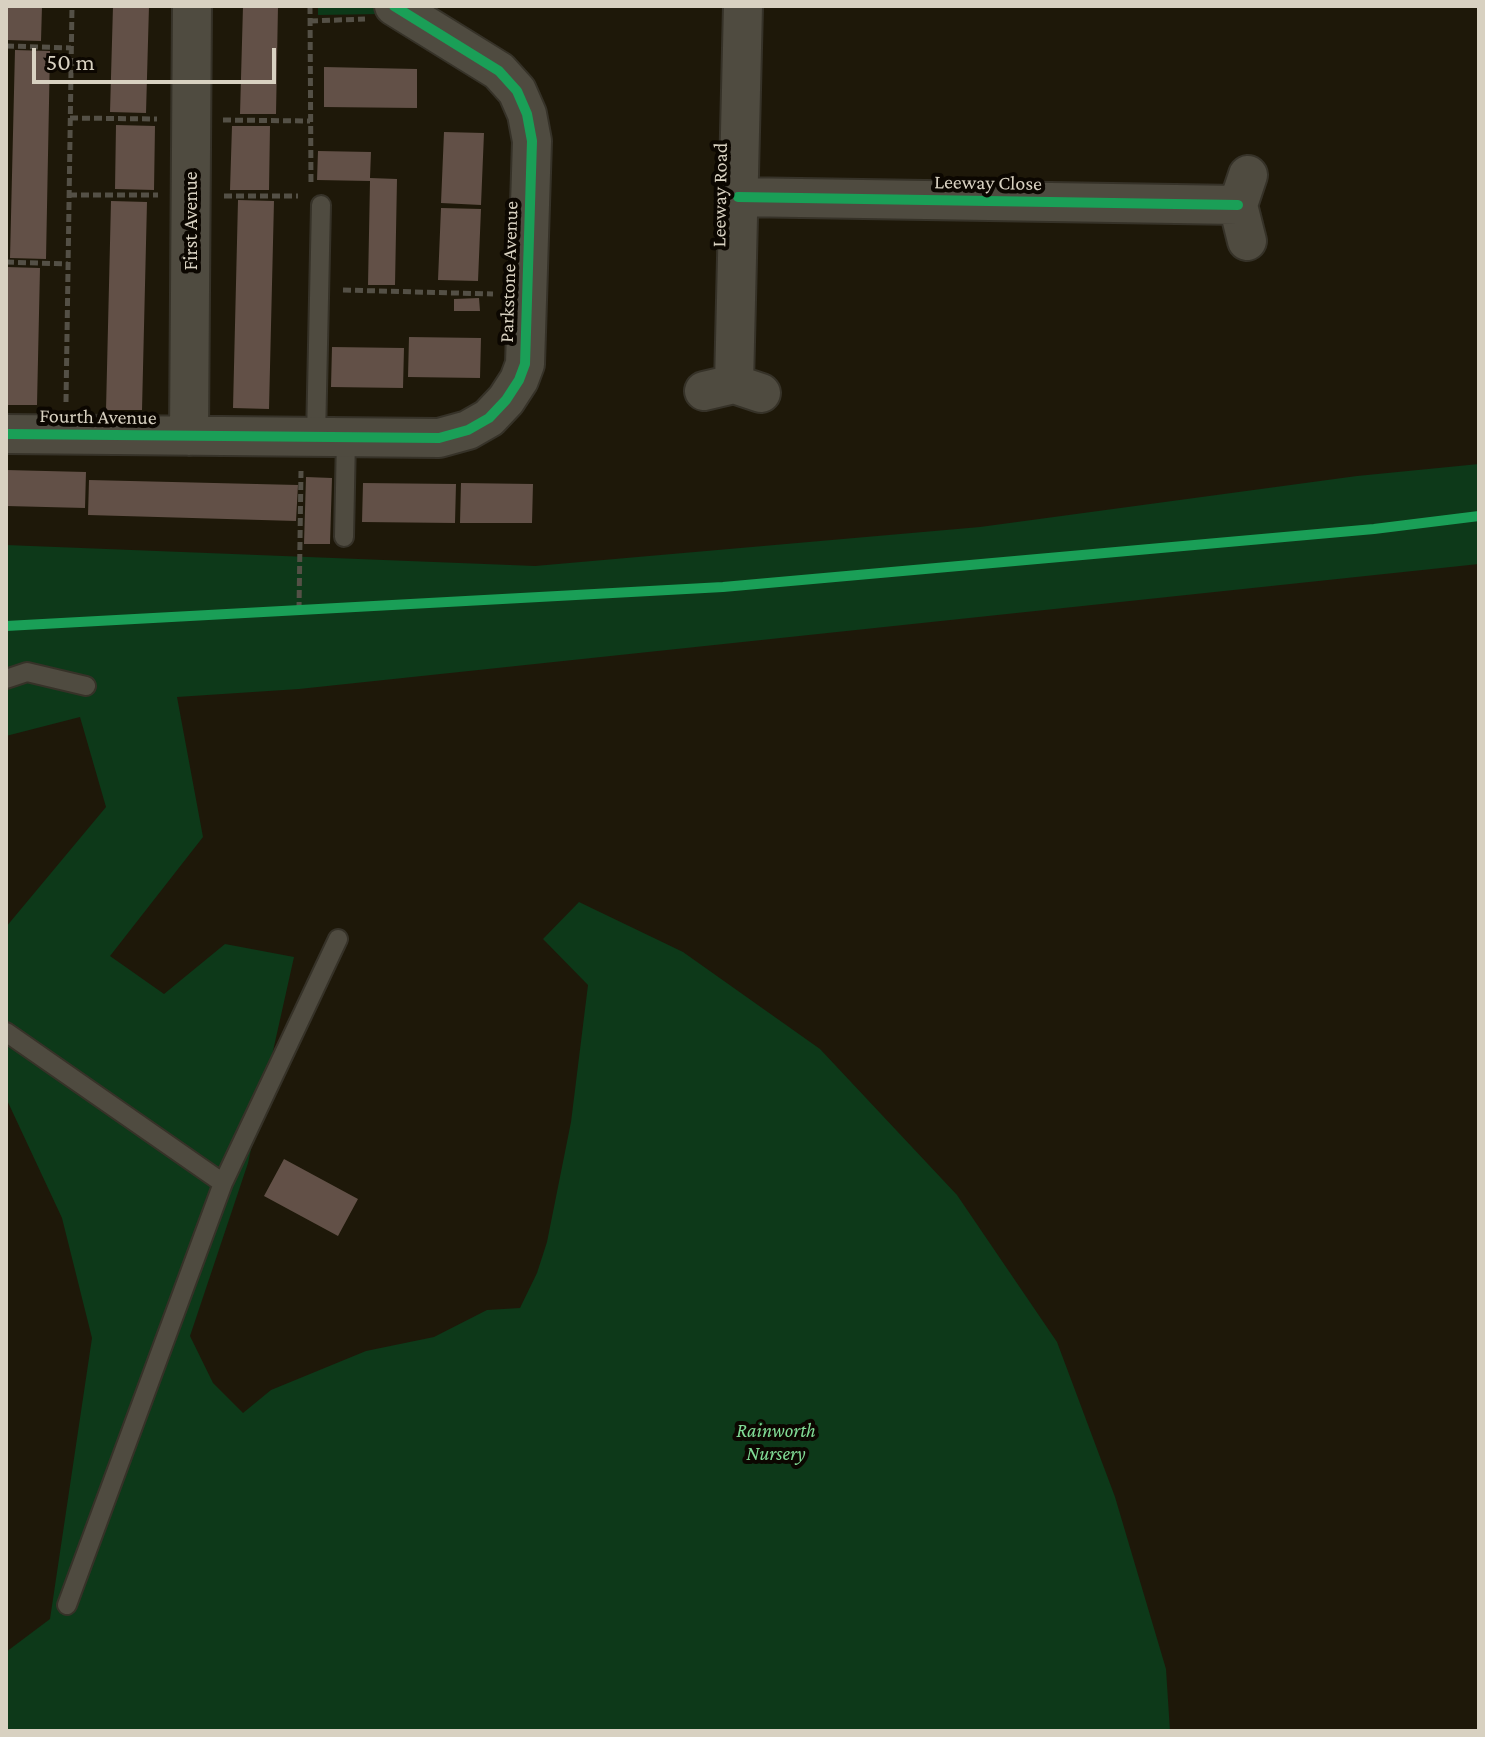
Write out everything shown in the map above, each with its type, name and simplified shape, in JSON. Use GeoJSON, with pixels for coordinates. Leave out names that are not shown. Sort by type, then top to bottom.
{"type":"FeatureCollection","features":[{"type":"Feature","properties":{"kind":"street","name":"First Avenue"},"geometry":{"type":"LineString","coordinates":[[189,436],[192,6]]}},
{"type":"Feature","properties":{"kind":"street","name":"Parkstone Avenue"},"geometry":{"type":"LineString","coordinates":[[189,436],[439,438],[468,430],[489,418],[519,380],[525,364],[532,141],[527,114],[517,91],[499,71],[394,6]]}},
{"type":"Feature","properties":{"kind":"street","name":"Leeway Road"},"geometry":{"type":"LineString","coordinates":[[733,389],[743,6]]}},
{"type":"Feature","properties":{"kind":"street","name":"Leeway Close"},"geometry":{"type":"LineString","coordinates":[[738,197],[1244,207]]}},
{"type":"Feature","properties":{"kind":"street","name":"Fourth Avenue"},"geometry":{"type":"LineString","coordinates":[[6,434],[189,436]]}},
{"type":"Feature","properties":{"kind":"lane"},"geometry":{"type":"LineString","coordinates":[[321,205],[318,289],[321,438],[344,537]]}},
{"type":"Feature","properties":{"kind":"lane"},"geometry":{"type":"LineString","coordinates":[[6,679],[27,672],[86,686]]}},
{"type":"Feature","properties":{"kind":"lane"},"geometry":{"type":"LineString","coordinates":[[67,1605],[223,1183],[338,939]]}},
{"type":"Feature","properties":{"kind":"lane"},"geometry":{"type":"LineString","coordinates":[[6,1032],[223,1183]]}},
{"type":"Feature","properties":{"kind":"path"},"geometry":{"type":"LineString","coordinates":[[66,435],[72,6]]}},
{"type":"Feature","properties":{"kind":"path"},"geometry":{"type":"LineString","coordinates":[[310,6],[311,196],[321,205]]}},
{"type":"Feature","properties":{"kind":"path"},"geometry":{"type":"LineString","coordinates":[[6,46],[71,48]]}},
{"type":"Feature","properties":{"kind":"path"},"geometry":{"type":"LineString","coordinates":[[6,262],[68,264]]}},
{"type":"Feature","properties":{"kind":"path"},"geometry":{"type":"LineString","coordinates":[[318,289],[526,295]]}},
{"type":"Feature","properties":{"kind":"path"},"geometry":{"type":"LineString","coordinates":[[299,610],[321,438]]}},
{"type":"Feature","properties":{"kind":"green space"},"geometry":{"type":"Polygon","coordinates":[[[318,6],[371,6],[380,14],[318,15],[318,6]]]}},
{"type":"Feature","properties":{"kind":"green space","name":"Rainworth Nursery"},"geometry":{"type":"Polygon","coordinates":[[[1479,464],[1479,564],[299,689],[177,697],[203,837],[110,956],[164,994],[225,944],[294,957],[248,1163],[190,1336],[213,1383],[243,1413],[271,1390],[366,1351],[434,1337],[487,1310],[520,1308],[537,1273],[547,1242],[571,1122],[588,985],[543,939],[579,902],[683,952],[820,1049],[957,1195],[1057,1342],[1115,1497],[1166,1669],[1170,1731],[6,1731],[6,1652],[50,1619],[92,1338],[62,1218],[6,1098],[6,927],[106,807],[80,717],[6,736],[6,545],[535,566],[980,527],[1357,476],[1479,464]]]}},
{"type":"Feature","properties":{"kind":"building"},"geometry":{"type":"Polygon","coordinates":[[[6,6],[42,6],[41,41],[6,40],[6,6]]]}},
{"type":"Feature","properties":{"kind":"building"},"geometry":{"type":"Polygon","coordinates":[[[113,6],[149,6],[146,113],[110,112],[113,6]]]}},
{"type":"Feature","properties":{"kind":"building"},"geometry":{"type":"Polygon","coordinates":[[[243,6],[278,6],[276,114],[240,114],[243,6]]]}},
{"type":"Feature","properties":{"kind":"building"},"geometry":{"type":"Polygon","coordinates":[[[15,50],[50,51],[46,259],[10,258],[15,50]]]}},
{"type":"Feature","properties":{"kind":"building"},"geometry":{"type":"Polygon","coordinates":[[[324,67],[417,69],[417,108],[324,107],[324,67]]]}},
{"type":"Feature","properties":{"kind":"building"},"geometry":{"type":"Polygon","coordinates":[[[116,125],[155,126],[154,190],[115,189],[116,125]]]}},
{"type":"Feature","properties":{"kind":"building"},"geometry":{"type":"Polygon","coordinates":[[[232,126],[270,126],[269,190],[230,190],[232,126]]]}},
{"type":"Feature","properties":{"kind":"building"},"geometry":{"type":"Polygon","coordinates":[[[444,132],[484,133],[481,205],[441,203],[444,132]]]}},
{"type":"Feature","properties":{"kind":"building"},"geometry":{"type":"Polygon","coordinates":[[[318,151],[371,152],[370,178],[397,179],[395,285],[368,285],[370,181],[317,180],[318,151]]]}},
{"type":"Feature","properties":{"kind":"building"},"geometry":{"type":"Polygon","coordinates":[[[238,200],[274,201],[269,409],[233,408],[238,200]]]}},
{"type":"Feature","properties":{"kind":"building"},"geometry":{"type":"Polygon","coordinates":[[[111,201],[147,202],[142,410],[106,410],[111,201]]]}},
{"type":"Feature","properties":{"kind":"building"},"geometry":{"type":"Polygon","coordinates":[[[441,208],[481,209],[478,281],[438,280],[441,208]]]}},
{"type":"Feature","properties":{"kind":"building"},"geometry":{"type":"Polygon","coordinates":[[[6,267],[40,268],[37,405],[6,405],[6,267]]]}},
{"type":"Feature","properties":{"kind":"building"},"geometry":{"type":"Polygon","coordinates":[[[479,298],[480,311],[454,311],[454,299],[479,298]]]}},
{"type":"Feature","properties":{"kind":"building"},"geometry":{"type":"Polygon","coordinates":[[[409,337],[481,338],[480,378],[408,377],[409,337]]]}},
{"type":"Feature","properties":{"kind":"building"},"geometry":{"type":"Polygon","coordinates":[[[332,347],[404,348],[403,388],[331,387],[332,347]]]}},
{"type":"Feature","properties":{"kind":"building"},"geometry":{"type":"Polygon","coordinates":[[[6,470],[86,472],[85,508],[6,506],[6,470]]]}},
{"type":"Feature","properties":{"kind":"building"},"geometry":{"type":"Polygon","coordinates":[[[306,477],[332,478],[330,544],[304,544],[306,477]]]}},
{"type":"Feature","properties":{"kind":"building"},"geometry":{"type":"Polygon","coordinates":[[[89,480],[298,485],[296,521],[88,515],[89,480]]]}},
{"type":"Feature","properties":{"kind":"building"},"geometry":{"type":"Polygon","coordinates":[[[363,483],[456,484],[455,523],[362,522],[363,483]]]}},
{"type":"Feature","properties":{"kind":"building"},"geometry":{"type":"Polygon","coordinates":[[[461,483],[533,484],[532,523],[460,523],[461,483]]]}},
{"type":"Feature","properties":{"kind":"building"},"geometry":{"type":"Polygon","coordinates":[[[284,1159],[358,1199],[338,1236],[264,1196],[284,1159]]]}},
{"type":"Feature","properties":{"kind":"cycle path"},"geometry":{"type":"LineString","coordinates":[[6,434],[439,438],[468,430],[489,418],[506,400],[525,364],[532,141],[527,114],[517,91],[499,71],[394,6]]}},
{"type":"Feature","properties":{"kind":"cycle path"},"geometry":{"type":"LineString","coordinates":[[738,197],[1238,205]]}},
{"type":"Feature","properties":{"kind":"cycle path"},"geometry":{"type":"LineString","coordinates":[[6,626],[723,587],[1374,529],[1479,516]]}}]}
